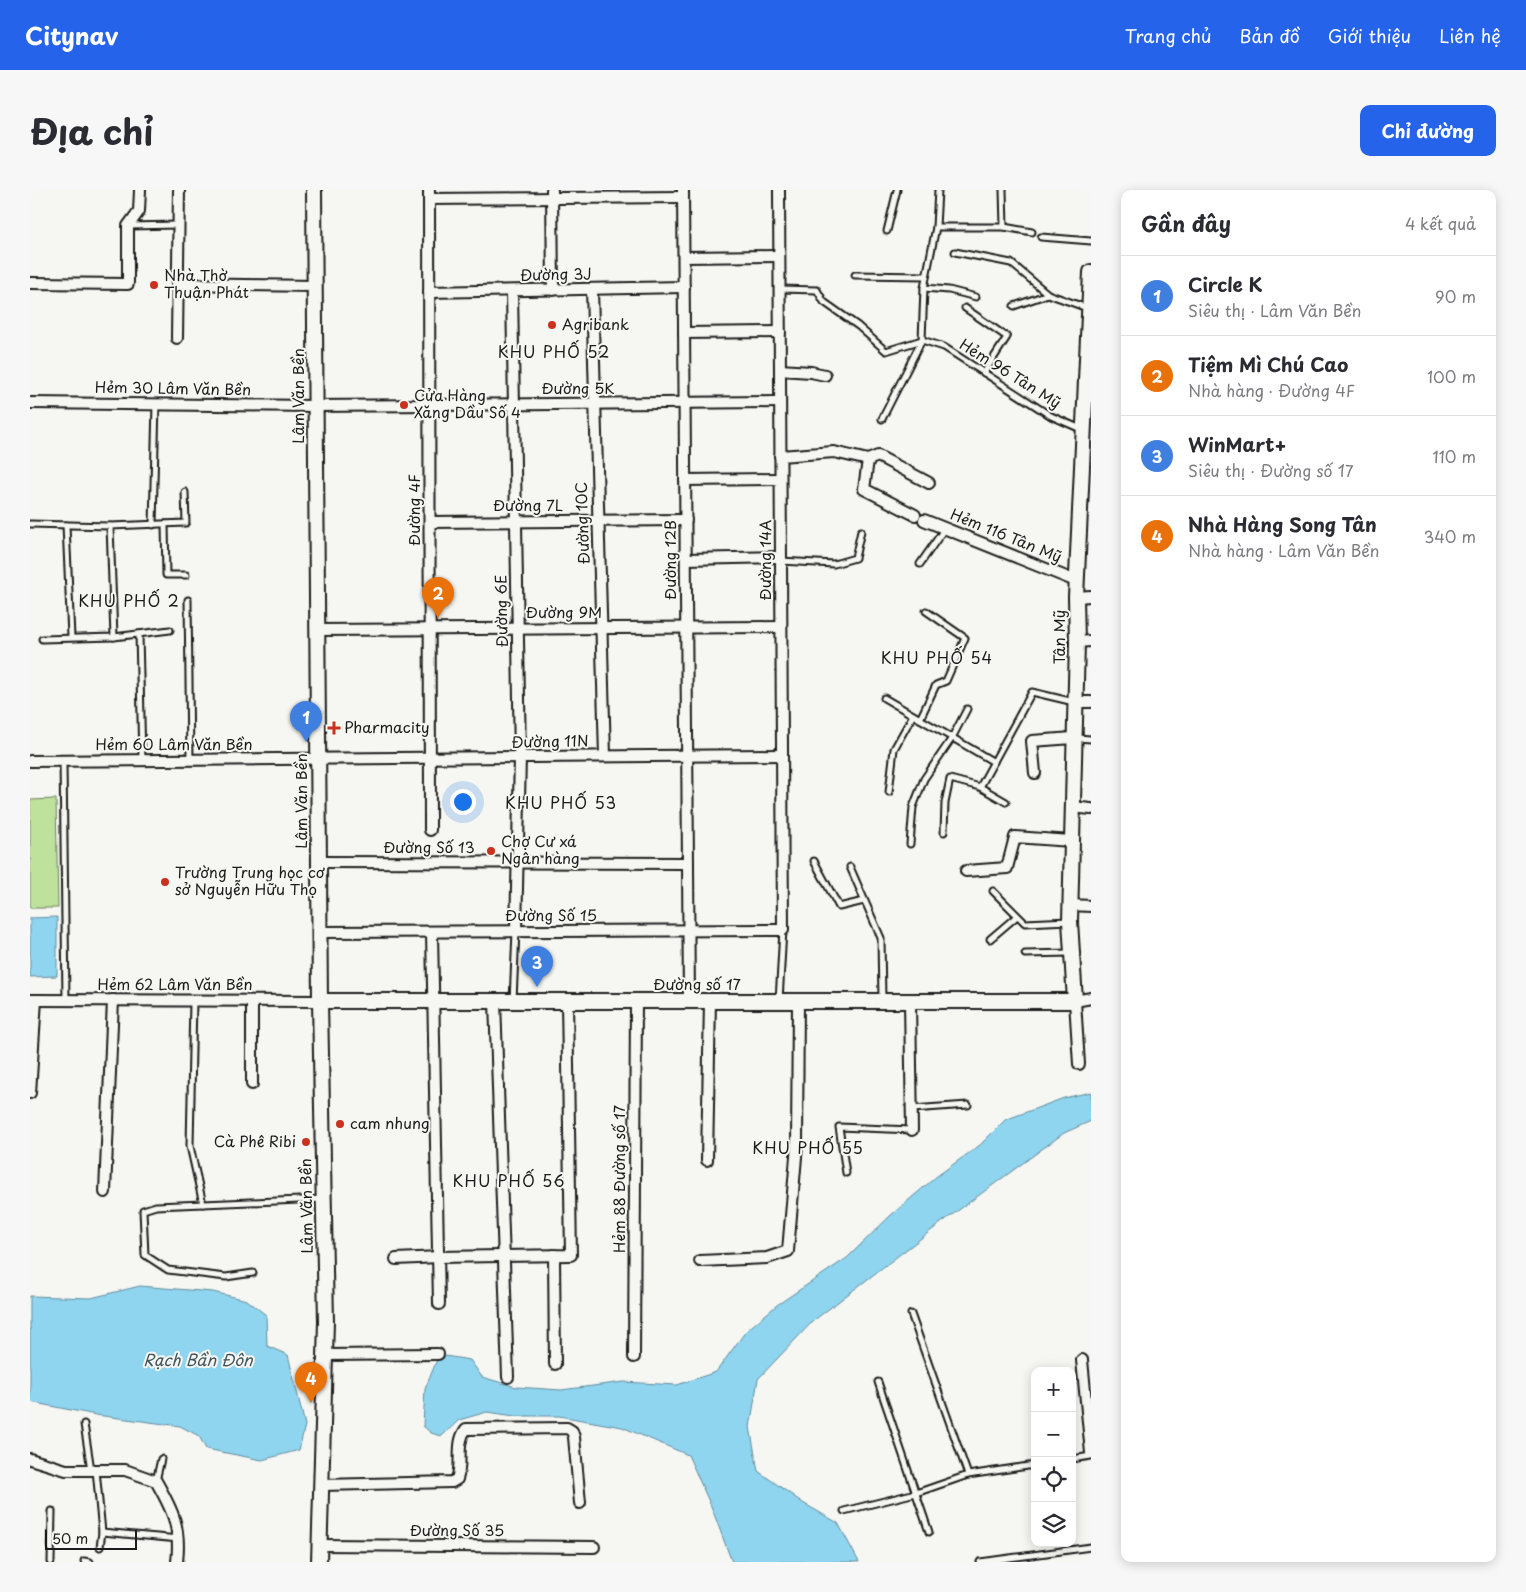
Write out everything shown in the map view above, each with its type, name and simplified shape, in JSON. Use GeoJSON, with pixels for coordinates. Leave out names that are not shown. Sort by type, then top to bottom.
{"type":"FeatureCollection","features":[{"type":"Feature","properties":{"kind":"street"},"geometry":{"type":"LineString","coordinates":[[30,283],[128,284],[128,226],[139,211],[140,190]]}},
{"type":"Feature","properties":{"kind":"street"},"geometry":{"type":"LineString","coordinates":[[177,338],[178,190]]}},
{"type":"Feature","properties":{"kind":"street","name":"Lâm Văn Bền"},"geometry":{"type":"LineString","coordinates":[[314,190],[319,932],[325,1354],[319,1562]]}},
{"type":"Feature","properties":{"kind":"street","name":"Đường 14A"},"geometry":{"type":"LineString","coordinates":[[779,190],[783,930]]}},
{"type":"Feature","properties":{"kind":"street"},"geometry":{"type":"LineString","coordinates":[[429,194],[683,193]]}},
{"type":"Feature","properties":{"kind":"street","name":"Đường 12B"},"geometry":{"type":"LineString","coordinates":[[683,193],[689,1001]]}},
{"type":"Feature","properties":{"kind":"street","name":"Đường 4F"},"geometry":{"type":"LineString","coordinates":[[429,194],[430,830]]}},
{"type":"Feature","properties":{"kind":"street"},"geometry":{"type":"LineString","coordinates":[[552,194],[553,290]]}},
{"type":"Feature","properties":{"kind":"street"},"geometry":{"type":"LineString","coordinates":[[684,257],[779,256]]}},
{"type":"Feature","properties":{"kind":"street","name":"Tân Mỹ"},"geometry":{"type":"LineString","coordinates":[[1075,1001],[1070,921],[1073,738],[1075,702],[1084,642],[1076,597],[1076,582],[1087,464],[1084,430],[1089,361],[1091,272]]}},
{"type":"Feature","properties":{"kind":"street"},"geometry":{"type":"LineString","coordinates":[[177,284],[315,286]]}},
{"type":"Feature","properties":{"kind":"street","name":"Đường 3J"},"geometry":{"type":"LineString","coordinates":[[429,292],[684,287]]}},
{"type":"Feature","properties":{"kind":"street","name":"Đường 10C"},"geometry":{"type":"LineString","coordinates":[[592,289],[605,756]]}},
{"type":"Feature","properties":{"kind":"street","name":"Đường 6E"},"geometry":{"type":"LineString","coordinates":[[512,290],[520,757],[516,931]]}},
{"type":"Feature","properties":{"kind":"street"},"geometry":{"type":"LineString","coordinates":[[684,332],[780,332]]}},
{"type":"Feature","properties":{"kind":"street"},"geometry":{"type":"LineString","coordinates":[[780,370],[825,375]]}},
{"type":"Feature","properties":{"kind":"street","name":"Đường 5K"},"geometry":{"type":"LineString","coordinates":[[316,406],[780,402]]}},
{"type":"Feature","properties":{"kind":"street","name":"Hẻm 30 Lâm Văn Bền"},"geometry":{"type":"LineString","coordinates":[[30,403],[316,406]]}},
{"type":"Feature","properties":{"kind":"street"},"geometry":{"type":"LineString","coordinates":[[780,456],[834,452],[868,460],[878,456],[929,483]]}},
{"type":"Feature","properties":{"kind":"street","name":"Hẻm 116 Tân Mỹ"},"geometry":{"type":"LineString","coordinates":[[868,460],[864,489],[920,518],[946,527],[1076,582]]}},
{"type":"Feature","properties":{"kind":"street"},"geometry":{"type":"LineString","coordinates":[[685,480],[780,479]]}},
{"type":"Feature","properties":{"kind":"street","name":"Đường 7L"},"geometry":{"type":"LineString","coordinates":[[430,522],[686,520]]}},
{"type":"Feature","properties":{"kind":"street"},"geometry":{"type":"LineString","coordinates":[[686,559],[781,559]]}},
{"type":"Feature","properties":{"kind":"street"},"geometry":{"type":"LineString","coordinates":[[1076,597],[1091,596]]}},
{"type":"Feature","properties":{"kind":"street","name":"Đường 9M"},"geometry":{"type":"LineString","coordinates":[[317,630],[781,627]]}},
{"type":"Feature","properties":{"kind":"street"},"geometry":{"type":"LineString","coordinates":[[1075,702],[1091,702]]}},
{"type":"Feature","properties":{"kind":"street"},"geometry":{"type":"LineString","coordinates":[[1035,773],[1032,741],[1073,738]]}},
{"type":"Feature","properties":{"kind":"street","name":"Đường 11N"},"geometry":{"type":"LineString","coordinates":[[318,758],[782,755]]}},
{"type":"Feature","properties":{"kind":"street","name":"Hẻm 60 Lâm Văn Bền"},"geometry":{"type":"LineString","coordinates":[[30,761],[318,758]]}},
{"type":"Feature","properties":{"kind":"street"},"geometry":{"type":"LineString","coordinates":[[1072,807],[1091,809]]}},
{"type":"Feature","properties":{"kind":"street"},"geometry":{"type":"LineString","coordinates":[[966,870],[1007,868],[1015,837],[1071,841]]}},
{"type":"Feature","properties":{"kind":"street","name":"Đường Số 13"},"geometry":{"type":"LineString","coordinates":[[319,862],[688,863]]}},
{"type":"Feature","properties":{"kind":"street"},"geometry":{"type":"LineString","coordinates":[[1070,905],[1091,906]]}},
{"type":"Feature","properties":{"kind":"street","name":"Đường Số 15"},"geometry":{"type":"LineString","coordinates":[[319,932],[783,930]]}},
{"type":"Feature","properties":{"kind":"street"},"geometry":{"type":"LineString","coordinates":[[432,932],[432,1001],[438,1137],[439,1304]]}},
{"type":"Feature","properties":{"kind":"street"},"geometry":{"type":"LineString","coordinates":[[1079,1064],[1075,1001],[1091,998]]}},
{"type":"Feature","properties":{"kind":"street"},"geometry":{"type":"LineString","coordinates":[[30,1093],[33,1000]]}},
{"type":"Feature","properties":{"kind":"street","name":"Hẻm 62 Lâm Văn Bền"},"geometry":{"type":"LineString","coordinates":[[33,1000],[320,1001]]}},
{"type":"Feature","properties":{"kind":"street"},"geometry":{"type":"LineString","coordinates":[[106,1192],[113,1000]]}},
{"type":"Feature","properties":{"kind":"street"},"geometry":{"type":"LineString","coordinates":[[252,1000],[252,1084]]}},
{"type":"Feature","properties":{"kind":"street","name":"Đường số 17"},"geometry":{"type":"LineString","coordinates":[[320,1001],[1075,1001]]}},
{"type":"Feature","properties":{"kind":"street"},"geometry":{"type":"LineString","coordinates":[[495,1001],[508,1377]]}},
{"type":"Feature","properties":{"kind":"street"},"geometry":{"type":"LineString","coordinates":[[396,1259],[571,1255],[567,1001]]}},
{"type":"Feature","properties":{"kind":"street","name":"Hẻm 88 Đường số 17"},"geometry":{"type":"LineString","coordinates":[[634,1357],[636,1001]]}},
{"type":"Feature","properties":{"kind":"street"},"geometry":{"type":"LineString","coordinates":[[707,1160],[710,1001]]}},
{"type":"Feature","properties":{"kind":"street"},"geometry":{"type":"LineString","coordinates":[[700,1262],[767,1258],[788,1251],[797,1145],[798,1001]]}},
{"type":"Feature","properties":{"kind":"street"},"geometry":{"type":"LineString","coordinates":[[910,1001],[912,1130]]}},
{"type":"Feature","properties":{"kind":"street"},"geometry":{"type":"LineString","coordinates":[[554,1255],[555,1364]]}},
{"type":"Feature","properties":{"kind":"street"},"geometry":{"type":"LineString","coordinates":[[325,1354],[438,1354]]}},
{"type":"Feature","properties":{"kind":"street"},"geometry":{"type":"LineString","coordinates":[[1082,1360],[1091,1454]]}},
{"type":"Feature","properties":{"kind":"street"},"geometry":{"type":"LineString","coordinates":[[322,1485],[452,1482],[457,1479],[460,1472],[461,1436],[466,1429],[567,1428],[572,1431],[574,1437],[580,1503]]}},
{"type":"Feature","properties":{"kind":"street"},"geometry":{"type":"LineString","coordinates":[[30,1459],[66,1470],[125,1470],[156,1481],[171,1508],[179,1539],[177,1562]]}},
{"type":"Feature","properties":{"kind":"street","name":"Đường Số 35"},"geometry":{"type":"LineString","coordinates":[[320,1546],[594,1547]]}},
{"type":"Feature","properties":{"kind":"lane"},"geometry":{"type":"LineString","coordinates":[[887,231],[897,190]]}},
{"type":"Feature","properties":{"kind":"lane"},"geometry":{"type":"LineString","coordinates":[[882,419],[922,340],[924,288],[936,227],[938,190]]}},
{"type":"Feature","properties":{"kind":"lane"},"geometry":{"type":"LineString","coordinates":[[1003,190],[1004,227]]}},
{"type":"Feature","properties":{"kind":"lane"},"geometry":{"type":"LineString","coordinates":[[128,226],[178,225]]}},
{"type":"Feature","properties":{"kind":"lane"},"geometry":{"type":"LineString","coordinates":[[936,227],[1004,227],[1032,232]]}},
{"type":"Feature","properties":{"kind":"lane"},"geometry":{"type":"LineString","coordinates":[[1041,237],[1091,241]]}},
{"type":"Feature","properties":{"kind":"lane"},"geometry":{"type":"LineString","coordinates":[[955,252],[1011,263],[1048,294],[1089,309]]}},
{"type":"Feature","properties":{"kind":"lane"},"geometry":{"type":"LineString","coordinates":[[855,276],[926,276]]}},
{"type":"Feature","properties":{"kind":"lane"},"geometry":{"type":"LineString","coordinates":[[924,288],[949,290],[976,297]]}},
{"type":"Feature","properties":{"kind":"lane"},"geometry":{"type":"LineString","coordinates":[[779,289],[817,290],[824,302],[858,326],[886,351],[922,340]]}},
{"type":"Feature","properties":{"kind":"lane"},"geometry":{"type":"LineString","coordinates":[[1014,306],[1048,294]]}},
{"type":"Feature","properties":{"kind":"lane"},"geometry":{"type":"LineString","coordinates":[[965,308],[1007,337],[984,374]]}},
{"type":"Feature","properties":{"kind":"lane","name":"Hẻm 96 Tân Mỹ"},"geometry":{"type":"LineString","coordinates":[[922,340],[944,347],[1051,416],[1084,430]]}},
{"type":"Feature","properties":{"kind":"lane"},"geometry":{"type":"LineString","coordinates":[[153,525],[156,403]]}},
{"type":"Feature","properties":{"kind":"lane"},"geometry":{"type":"LineString","coordinates":[[30,524],[110,526],[186,523],[186,492]]}},
{"type":"Feature","properties":{"kind":"lane"},"geometry":{"type":"LineString","coordinates":[[165,524],[166,575],[186,575]]}},
{"type":"Feature","properties":{"kind":"lane"},"geometry":{"type":"LineString","coordinates":[[66,525],[71,638]]}},
{"type":"Feature","properties":{"kind":"lane"},"geometry":{"type":"LineString","coordinates":[[110,526],[114,637]]}},
{"type":"Feature","properties":{"kind":"lane"},"geometry":{"type":"LineString","coordinates":[[920,564],[946,527]]}},
{"type":"Feature","properties":{"kind":"lane"},"geometry":{"type":"LineString","coordinates":[[781,559],[834,564],[855,558],[861,531]]}},
{"type":"Feature","properties":{"kind":"lane"},"geometry":{"type":"LineString","coordinates":[[188,600],[190,760]]}},
{"type":"Feature","properties":{"kind":"lane"},"geometry":{"type":"LineString","coordinates":[[920,719],[936,685],[946,682],[966,638],[926,611]]}},
{"type":"Feature","properties":{"kind":"lane"},"geometry":{"type":"LineString","coordinates":[[42,639],[114,637],[170,630]]}},
{"type":"Feature","properties":{"kind":"lane"},"geometry":{"type":"LineString","coordinates":[[139,634],[142,760]]}},
{"type":"Feature","properties":{"kind":"lane"},"geometry":{"type":"LineString","coordinates":[[980,787],[1032,692],[1075,702]]}},
{"type":"Feature","properties":{"kind":"lane"},"geometry":{"type":"LineString","coordinates":[[884,698],[994,762]]}},
{"type":"Feature","properties":{"kind":"lane"},"geometry":{"type":"LineString","coordinates":[[910,844],[913,807],[924,779],[952,738],[967,709]]}},
{"type":"Feature","properties":{"kind":"lane"},"geometry":{"type":"LineString","coordinates":[[889,792],[894,748],[913,715]]}},
{"type":"Feature","properties":{"kind":"lane"},"geometry":{"type":"LineString","coordinates":[[1073,738],[1091,739]]}},
{"type":"Feature","properties":{"kind":"lane"},"geometry":{"type":"LineString","coordinates":[[63,760],[66,1000]]}},
{"type":"Feature","properties":{"kind":"lane"},"geometry":{"type":"LineString","coordinates":[[944,832],[945,803],[950,779],[980,787],[1006,802]]}},
{"type":"Feature","properties":{"kind":"lane"},"geometry":{"type":"LineString","coordinates":[[814,861],[838,907],[864,901]]}},
{"type":"Feature","properties":{"kind":"lane"},"geometry":{"type":"LineString","coordinates":[[850,867],[881,938],[882,1001]]}},
{"type":"Feature","properties":{"kind":"lane"},"geometry":{"type":"LineString","coordinates":[[993,891],[1025,923],[1070,921]]}},
{"type":"Feature","properties":{"kind":"lane"},"geometry":{"type":"LineString","coordinates":[[990,939],[1017,916]]}},
{"type":"Feature","properties":{"kind":"lane"},"geometry":{"type":"LineString","coordinates":[[779,1001],[783,930]]}},
{"type":"Feature","properties":{"kind":"lane"},"geometry":{"type":"LineString","coordinates":[[513,1001],[516,931]]}},
{"type":"Feature","properties":{"kind":"lane"},"geometry":{"type":"LineString","coordinates":[[1026,954],[1071,953]]}},
{"type":"Feature","properties":{"kind":"lane"},"geometry":{"type":"LineString","coordinates":[[194,1000],[190,1146],[203,1204]]}},
{"type":"Feature","properties":{"kind":"lane"},"geometry":{"type":"LineString","coordinates":[[912,1109],[968,1105]]}},
{"type":"Feature","properties":{"kind":"lane"},"geometry":{"type":"LineString","coordinates":[[846,1173],[838,1127],[912,1130]]}},
{"type":"Feature","properties":{"kind":"lane"},"geometry":{"type":"LineString","coordinates":[[253,1273],[226,1276],[168,1270],[145,1254],[142,1210],[156,1206],[323,1198]]}},
{"type":"Feature","properties":{"kind":"lane"},"geometry":{"type":"LineString","coordinates":[[911,1314],[968,1475]]}},
{"type":"Feature","properties":{"kind":"lane"},"geometry":{"type":"LineString","coordinates":[[878,1382],[929,1532]]}},
{"type":"Feature","properties":{"kind":"lane"},"geometry":{"type":"LineString","coordinates":[[84,1424],[94,1470],[102,1532],[100,1548]]}},
{"type":"Feature","properties":{"kind":"lane"},"geometry":{"type":"LineString","coordinates":[[1076,1458],[1091,1454]]}},
{"type":"Feature","properties":{"kind":"lane"},"geometry":{"type":"LineString","coordinates":[[156,1481],[161,1459]]}},
{"type":"Feature","properties":{"kind":"lane"},"geometry":{"type":"LineString","coordinates":[[844,1511],[916,1494],[968,1475],[1031,1466]]}},
{"type":"Feature","properties":{"kind":"lane"},"geometry":{"type":"LineString","coordinates":[[51,1562],[52,1511]]}},
{"type":"Feature","properties":{"kind":"lane"},"geometry":{"type":"LineString","coordinates":[[102,1532],[179,1539]]}},
{"type":"Feature","properties":{"kind":"lane"},"geometry":{"type":"LineString","coordinates":[[980,1562],[1091,1547]]}},
{"type":"Feature","properties":{"kind":"green space"},"geometry":{"type":"Polygon","coordinates":[[[56,799],[58,908],[30,908],[30,800],[56,799]]]}},
{"type":"Feature","properties":{"kind":"water"},"geometry":{"type":"Polygon","coordinates":[[[57,917],[57,976],[30,977],[30,918],[57,917]]]}},
{"type":"Feature","properties":{"kind":"water"},"geometry":{"type":"Polygon","coordinates":[[[1091,1092],[1091,1121],[1064,1133],[941,1223],[813,1321],[758,1379],[750,1427],[758,1471],[803,1503],[838,1523],[859,1562],[732,1562],[711,1506],[688,1455],[622,1427],[559,1416],[515,1416],[487,1412],[459,1420],[442,1436],[431,1433],[423,1426],[425,1389],[439,1355],[470,1360],[482,1377],[516,1387],[561,1390],[624,1382],[677,1385],[716,1372],[746,1331],[777,1305],[847,1258],[890,1216],[937,1176],[980,1145],[1005,1120],[1064,1098],[1091,1092]]]}},
{"type":"Feature","properties":{"kind":"water","name":"Rạch Bần Đôn"},"geometry":{"type":"Polygon","coordinates":[[[140,1286],[213,1292],[247,1300],[266,1315],[267,1346],[288,1355],[305,1425],[299,1450],[262,1460],[206,1449],[199,1436],[180,1426],[96,1415],[30,1402],[30,1296],[91,1298],[140,1286]]]}},
{"type":"Feature","properties":{"kind":"place","name":"Nhà Thờ Thuận Phát"},"geometry":{"type":"Point","coordinates":[154,285]}},
{"type":"Feature","properties":{"kind":"place","name":"Agribank"},"geometry":{"type":"Point","coordinates":[552,325]}},
{"type":"Feature","properties":{"kind":"place","name":"Cửa Hàng Xăng Dầu Số 4"},"geometry":{"type":"Point","coordinates":[404,405]}},
{"type":"Feature","properties":{"kind":"place","name":"Tiệm Mì Chú Cao"},"geometry":{"type":"Point","coordinates":[438,618]}},
{"type":"Feature","properties":{"kind":"place","name":"Pharmacity"},"geometry":{"type":"Point","coordinates":[334,728]}},
{"type":"Feature","properties":{"kind":"place","name":"Circle K"},"geometry":{"type":"Point","coordinates":[306,742]}},
{"type":"Feature","properties":{"kind":"place","name":"Chợ Cư xá Ngân hàng"},"geometry":{"type":"Point","coordinates":[491,851]}},
{"type":"Feature","properties":{"kind":"place","name":"Trường Trung học cơ sở Nguyễn Hữu Thọ"},"geometry":{"type":"Point","coordinates":[165,882]}},
{"type":"Feature","properties":{"kind":"place","name":"WinMart+"},"geometry":{"type":"Point","coordinates":[537,987]}},
{"type":"Feature","properties":{"kind":"place","name":"cam nhung"},"geometry":{"type":"Point","coordinates":[340,1124]}},
{"type":"Feature","properties":{"kind":"place","name":"Cà Phê Ribi"},"geometry":{"type":"Point","coordinates":[306,1142]}},
{"type":"Feature","properties":{"kind":"place","name":"Nhà Hàng Song Tân"},"geometry":{"type":"Point","coordinates":[311,1403]}},
{"type":"Feature","properties":{"kind":"district","name":"KHU PHỐ 52"},"geometry":{"type":"Point","coordinates":[554,352]}},
{"type":"Feature","properties":{"kind":"district","name":"KHU PHỐ 2"},"geometry":{"type":"Point","coordinates":[129,601]}},
{"type":"Feature","properties":{"kind":"district","name":"KHU PHỐ 54"},"geometry":{"type":"Point","coordinates":[937,658]}},
{"type":"Feature","properties":{"kind":"district","name":"KHU PHỐ 53"},"geometry":{"type":"Point","coordinates":[561,803]}},
{"type":"Feature","properties":{"kind":"district","name":"KHU PHỐ 55"},"geometry":{"type":"Point","coordinates":[808,1148]}},
{"type":"Feature","properties":{"kind":"district","name":"KHU PHỐ 56"},"geometry":{"type":"Point","coordinates":[509,1181]}}]}
